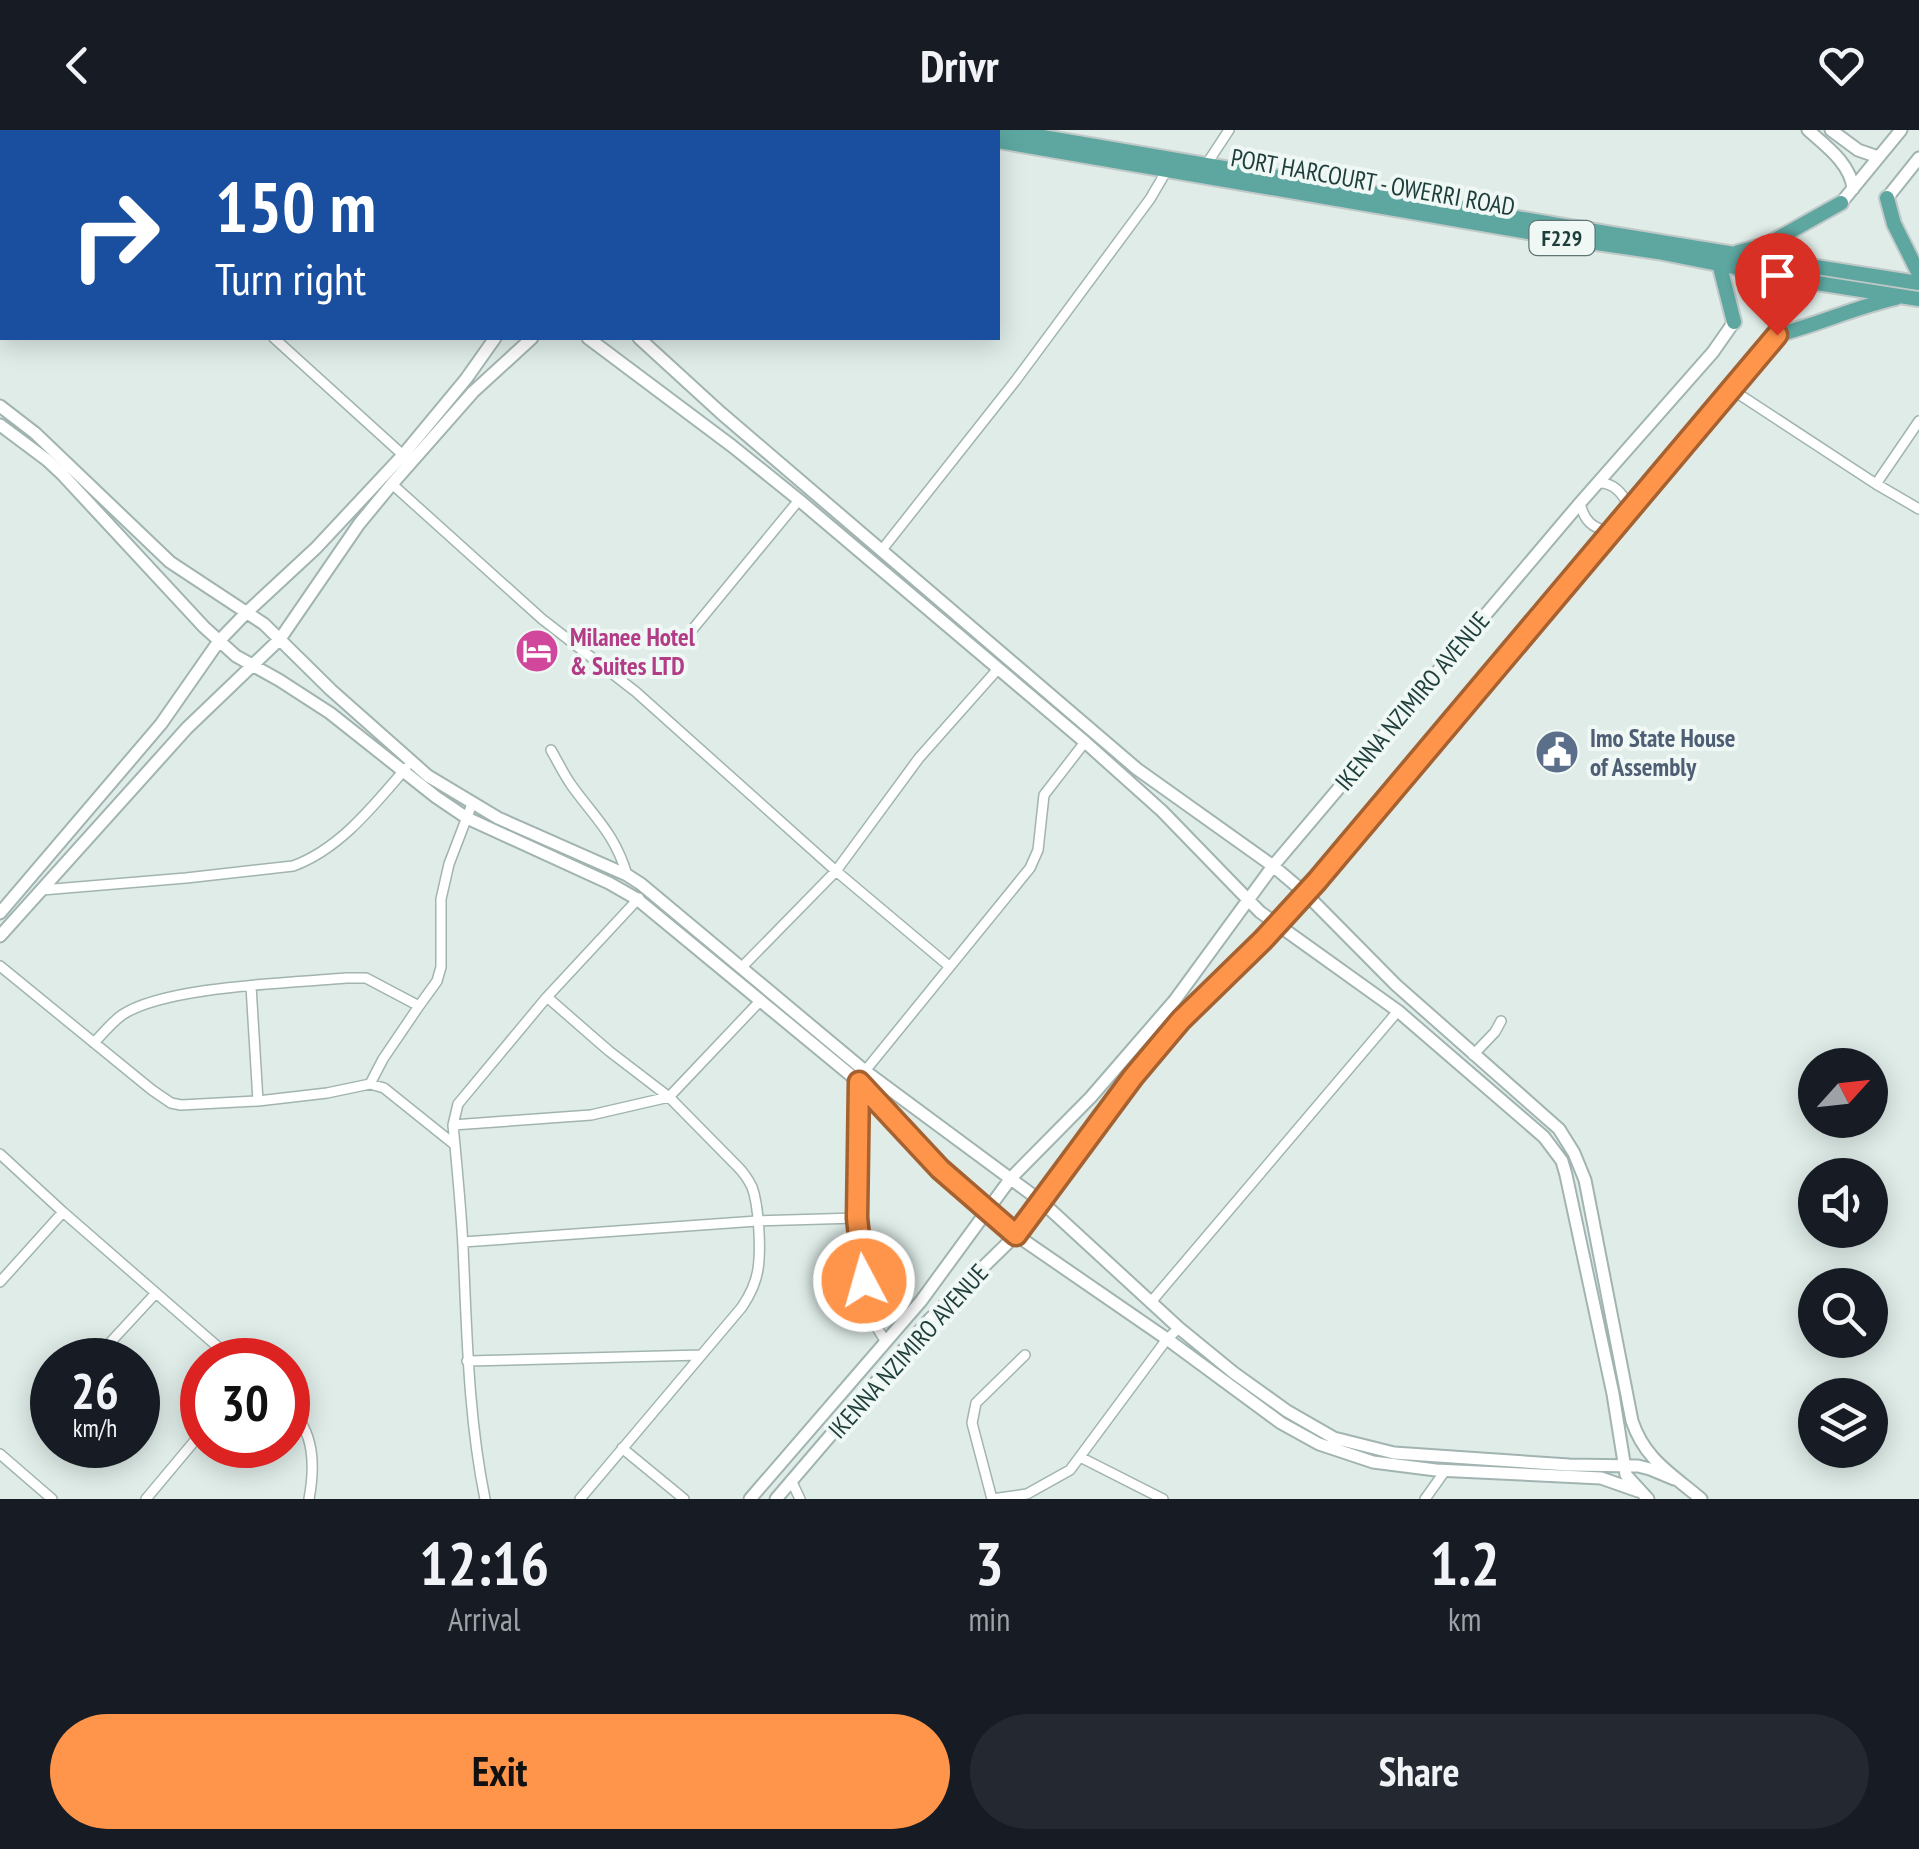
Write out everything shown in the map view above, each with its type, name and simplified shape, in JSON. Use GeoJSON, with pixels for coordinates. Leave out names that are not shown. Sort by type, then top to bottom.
{"type":"FeatureCollection","features":[{"type":"Feature","properties":{"kind":"main road","name":"PORT HARCOURT - OWERRI ROAD"},"geometry":{"type":"LineString","coordinates":[[1002,130],[1919,283]]}},
{"type":"Feature","properties":{"kind":"main road","name":"PORT HARCOURT - OWERRI ROAD"},"geometry":{"type":"LineString","coordinates":[[1000,141],[1912,297]]}},
{"type":"Feature","properties":{"kind":"main road"},"geometry":{"type":"LineString","coordinates":[[1887,198],[1894,224],[1919,274]]}},
{"type":"Feature","properties":{"kind":"main road"},"geometry":{"type":"LineString","coordinates":[[1733,254],[1766,244],[1841,203]]}},
{"type":"Feature","properties":{"kind":"main road"},"geometry":{"type":"LineString","coordinates":[[1719,263],[1734,322]]}},
{"type":"Feature","properties":{"kind":"main road"},"geometry":{"type":"LineString","coordinates":[[1777,335],[1872,303],[1912,297]]}},
{"type":"Feature","properties":{"kind":"street"},"geometry":{"type":"LineString","coordinates":[[1206,165],[1229,130]]}},
{"type":"Feature","properties":{"kind":"street"},"geometry":{"type":"LineString","coordinates":[[1808,130],[1842,163],[1852,178],[1853,188]]}},
{"type":"Feature","properties":{"kind":"street"},"geometry":{"type":"LineString","coordinates":[[1831,130],[1858,150],[1878,157]]}},
{"type":"Feature","properties":{"kind":"street"},"geometry":{"type":"LineString","coordinates":[[1841,203],[1902,130]]}},
{"type":"Feature","properties":{"kind":"street"},"geometry":{"type":"LineString","coordinates":[[1887,198],[1919,158]]}},
{"type":"Feature","properties":{"kind":"street"},"geometry":{"type":"LineString","coordinates":[[880,552],[1016,380],[1168,170]]}},
{"type":"Feature","properties":{"kind":"street","name":"IKENNA NZIMIRO AVENUE"},"geometry":{"type":"LineString","coordinates":[[750,1499],[921,1301],[1012,1178],[1129,1056],[1273,866],[1713,352],[1734,322]]}},
{"type":"Feature","properties":{"kind":"street","name":"IKENNA NZIMIRO AVENUE"},"geometry":{"type":"LineString","coordinates":[[776,1499],[930,1319],[1016,1235],[1145,1062],[1181,1020],[1277,926],[1777,335]]}},
{"type":"Feature","properties":{"kind":"street"},"geometry":{"type":"LineString","coordinates":[[276,340],[403,455]]}},
{"type":"Feature","properties":{"kind":"street"},"geometry":{"type":"LineString","coordinates":[[0,913],[160,724],[220,641],[316,548],[403,455],[493,340]]}},
{"type":"Feature","properties":{"kind":"street"},"geometry":{"type":"LineString","coordinates":[[0,936],[186,728],[280,639],[359,524],[392,484],[472,392],[530,340]]}},
{"type":"Feature","properties":{"kind":"street"},"geometry":{"type":"LineString","coordinates":[[591,340],[798,500],[1085,742],[1162,811],[1246,900],[1398,1011],[1544,1137],[1562,1161],[1566,1175],[1613,1394],[1626,1475],[1643,1495]]}},
{"type":"Feature","properties":{"kind":"street"},"geometry":{"type":"LineString","coordinates":[[641,340],[880,552],[1137,769],[1305,893],[1396,985],[1559,1129],[1585,1180],[1632,1422],[1642,1445],[1674,1479],[1701,1499]]}},
{"type":"Feature","properties":{"kind":"street"},"geometry":{"type":"LineString","coordinates":[[1731,390],[1919,510]]}},
{"type":"Feature","properties":{"kind":"street"},"geometry":{"type":"LineString","coordinates":[[0,406],[65,460],[170,562],[264,624],[407,766],[466,818],[637,899],[862,1077],[1012,1178],[1179,1328],[1287,1411],[1334,1438],[1394,1453],[1624,1465],[1650,1468],[1674,1479]]}},
{"type":"Feature","properties":{"kind":"street"},"geometry":{"type":"LineString","coordinates":[[1876,484],[1919,420]]}},
{"type":"Feature","properties":{"kind":"street"},"geometry":{"type":"LineString","coordinates":[[0,426],[62,474],[236,656],[472,804],[627,875],[648,889],[742,967],[862,1077],[940,1169],[986,1210],[1280,1423],[1319,1444],[1374,1462],[1445,1471],[1601,1478],[1643,1495]]}},
{"type":"Feature","properties":{"kind":"street"},"geometry":{"type":"LineString","coordinates":[[1598,483],[1620,491],[1630,508]]}},
{"type":"Feature","properties":{"kind":"street"},"geometry":{"type":"LineString","coordinates":[[392,484],[542,619],[636,692],[949,966]]}},
{"type":"Feature","properties":{"kind":"street"},"geometry":{"type":"LineString","coordinates":[[692,630],[798,500]]}},
{"type":"Feature","properties":{"kind":"street"},"geometry":{"type":"LineString","coordinates":[[1580,503],[1590,524],[1610,531]]}},
{"type":"Feature","properties":{"kind":"street"},"geometry":{"type":"LineString","coordinates":[[742,967],[836,871],[920,758],[997,670]]}},
{"type":"Feature","properties":{"kind":"street"},"geometry":{"type":"LineString","coordinates":[[886,1342],[867,1312],[857,1218],[862,1077],[1030,868],[1038,850],[1044,794],[1085,742]]}},
{"type":"Feature","properties":{"kind":"street"},"geometry":{"type":"LineString","coordinates":[[552,750],[570,783],[611,836],[627,875]]}},
{"type":"Feature","properties":{"kind":"street"},"geometry":{"type":"LineString","coordinates":[[42,890],[293,866],[331,846],[407,766]]}},
{"type":"Feature","properties":{"kind":"street"},"geometry":{"type":"LineString","coordinates":[[370,1084],[383,1058],[437,981],[441,967],[441,899],[448,864],[472,804]]}},
{"type":"Feature","properties":{"kind":"street"},"geometry":{"type":"LineString","coordinates":[[485,1499],[476,1454],[467,1360],[463,1242],[452,1125],[458,1104],[547,998],[648,889]]}},
{"type":"Feature","properties":{"kind":"street"},"geometry":{"type":"LineString","coordinates":[[0,966],[171,1103],[258,1101],[370,1084],[384,1088],[454,1145]]}},
{"type":"Feature","properties":{"kind":"street"},"geometry":{"type":"LineString","coordinates":[[94,1043],[132,1009],[184,994],[251,986],[366,978],[419,1006]]}},
{"type":"Feature","properties":{"kind":"street"},"geometry":{"type":"LineString","coordinates":[[251,986],[258,1101]]}},
{"type":"Feature","properties":{"kind":"street"},"geometry":{"type":"LineString","coordinates":[[547,998],[669,1097],[747,1177],[757,1221],[759,1267],[754,1288],[742,1307],[580,1499]]}},
{"type":"Feature","properties":{"kind":"street"},"geometry":{"type":"LineString","coordinates":[[452,1125],[591,1115],[669,1097],[761,1000]]}},
{"type":"Feature","properties":{"kind":"street"},"geometry":{"type":"LineString","coordinates":[[1150,1302],[1398,1011]]}},
{"type":"Feature","properties":{"kind":"street"},"geometry":{"type":"LineString","coordinates":[[1473,1055],[1501,1021]]}},
{"type":"Feature","properties":{"kind":"street"},"geometry":{"type":"LineString","coordinates":[[1554,1148],[1567,1141]]}},
{"type":"Feature","properties":{"kind":"street"},"geometry":{"type":"LineString","coordinates":[[0,1154],[208,1338]]}},
{"type":"Feature","properties":{"kind":"street"},"geometry":{"type":"LineString","coordinates":[[0,1282],[63,1212]]}},
{"type":"Feature","properties":{"kind":"street"},"geometry":{"type":"LineString","coordinates":[[463,1242],[757,1221],[857,1218]]}},
{"type":"Feature","properties":{"kind":"street"},"geometry":{"type":"LineString","coordinates":[[114,1338],[156,1293]]}},
{"type":"Feature","properties":{"kind":"street"},"geometry":{"type":"LineString","coordinates":[[1025,1355],[976,1403],[972,1423],[992,1499],[1026,1494],[1070,1470],[1179,1328]]}},
{"type":"Feature","properties":{"kind":"street"},"geometry":{"type":"LineString","coordinates":[[467,1360],[701,1355]]}},
{"type":"Feature","properties":{"kind":"street"},"geometry":{"type":"LineString","coordinates":[[309,1499],[313,1478],[310,1444]]}},
{"type":"Feature","properties":{"kind":"street"},"geometry":{"type":"LineString","coordinates":[[622,1448],[684,1499]]}},
{"type":"Feature","properties":{"kind":"street"},"geometry":{"type":"LineString","coordinates":[[0,1454],[52,1499]]}},
{"type":"Feature","properties":{"kind":"street"},"geometry":{"type":"LineString","coordinates":[[1080,1457],[1163,1499]]}},
{"type":"Feature","properties":{"kind":"street"},"geometry":{"type":"LineString","coordinates":[[146,1499],[180,1458]]}},
{"type":"Feature","properties":{"kind":"street"},"geometry":{"type":"LineString","coordinates":[[1425,1499],[1445,1471]]}},
{"type":"Feature","properties":{"kind":"street"},"geometry":{"type":"LineString","coordinates":[[791,1480],[800,1499]]}},
{"type":"Feature","properties":{"kind":"place","name":"Milanee Hotel & Suites LTD"},"geometry":{"type":"Point","coordinates":[537,651]}},
{"type":"Feature","properties":{"kind":"place","name":"Imo State House of Assembly"},"geometry":{"type":"Point","coordinates":[1557,752]}},
{"type":"Feature","properties":{"kind":"route"},"geometry":{"type":"LineString","coordinates":[[864,1281],[857,1218],[859,1082],[940,1169],[1016,1235],[1133,1077],[1181,1020],[1317,881],[1777,335]]}}]}
